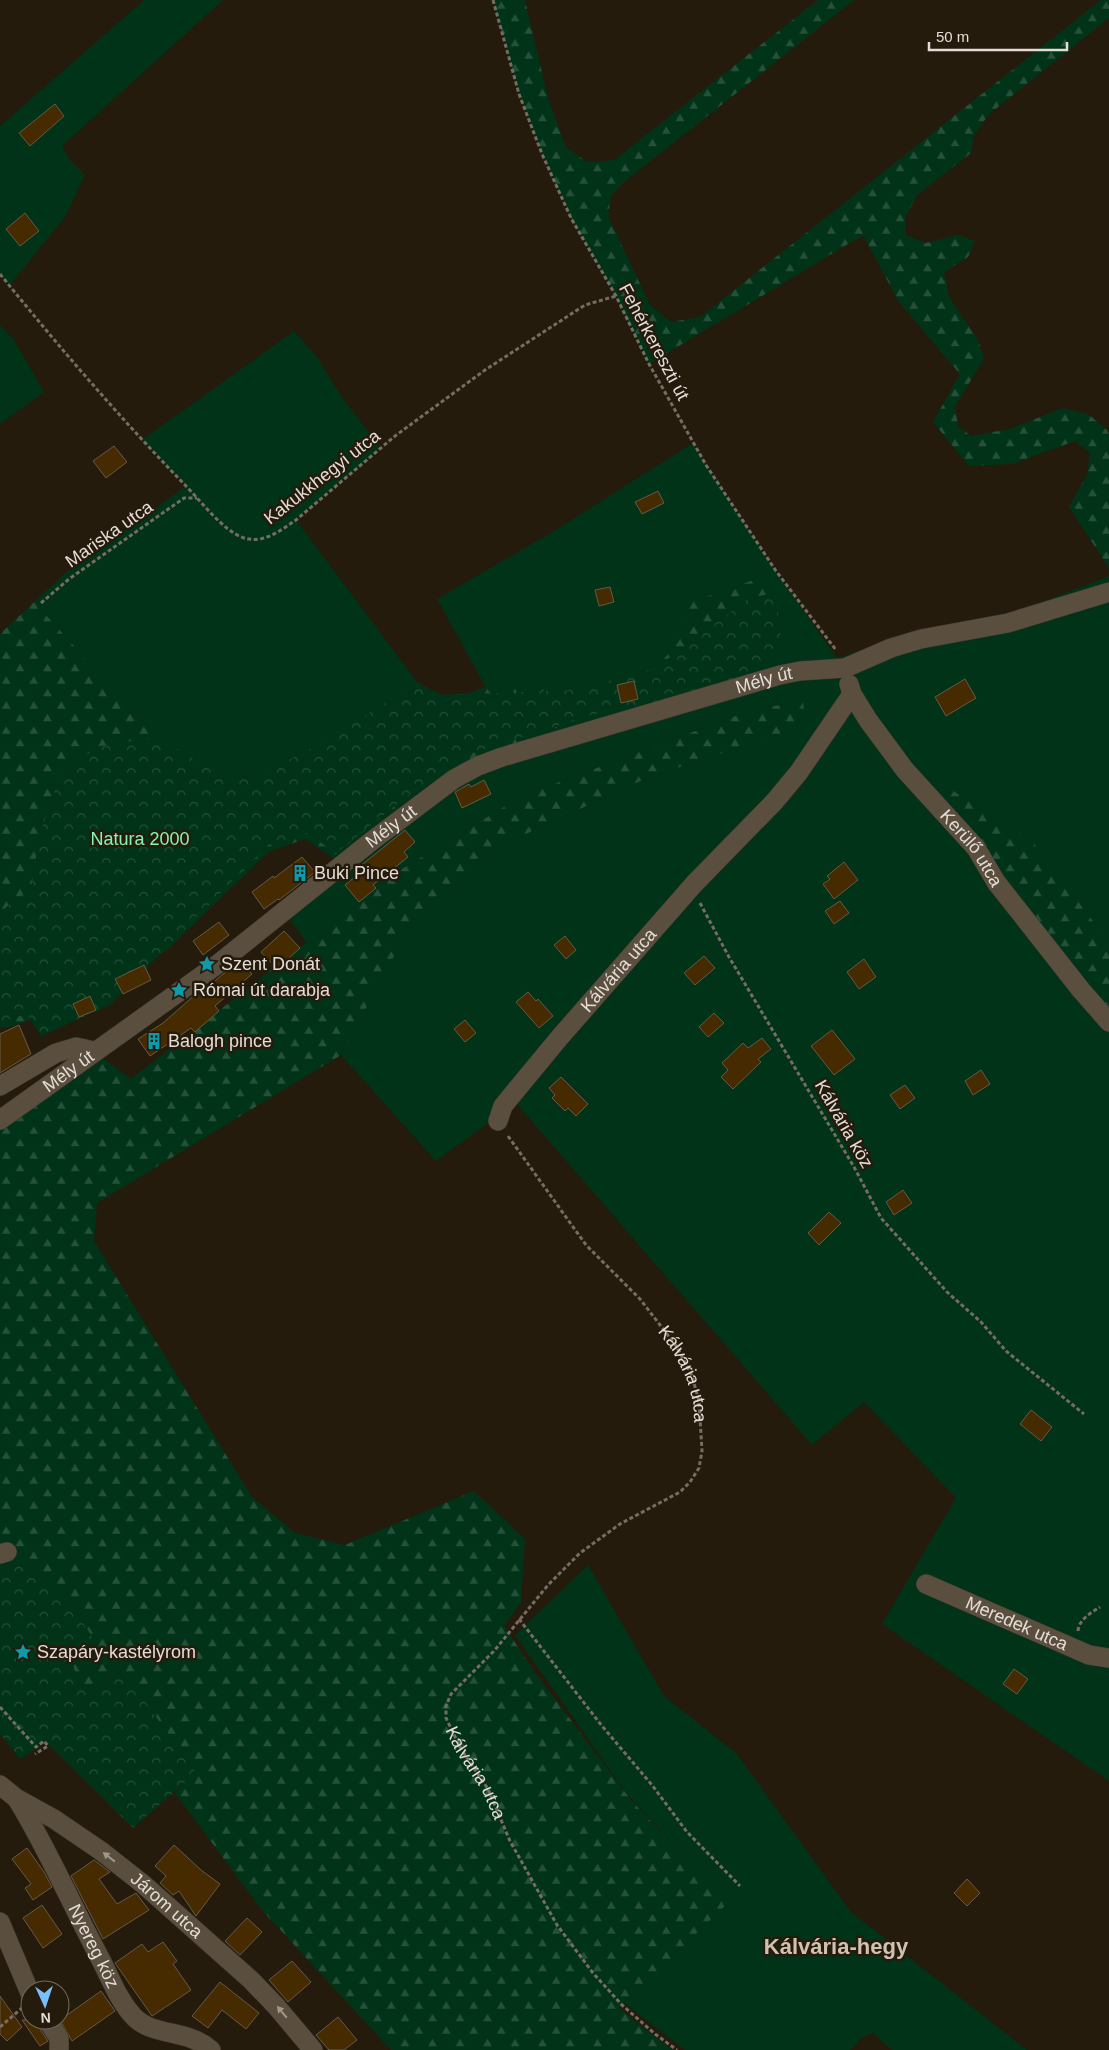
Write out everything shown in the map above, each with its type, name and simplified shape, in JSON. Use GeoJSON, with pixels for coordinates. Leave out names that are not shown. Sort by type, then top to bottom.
{"type":"FeatureCollection","features":[{"type":"Feature","properties":{"kind":"street"},"geometry":{"type":"LineString","coordinates":[[845,668],[891,648],[921,639],[1008,623],[1109,592]]}},
{"type":"Feature","properties":{"kind":"street","name":"Kerülő utca"},"geometry":{"type":"LineString","coordinates":[[845,668],[852,694],[905,770],[976,848],[996,882],[1081,990],[1109,1022]]}},
{"type":"Feature","properties":{"kind":"street","name":"Mély út"},"geometry":{"type":"LineString","coordinates":[[0,1120],[218,964],[373,840],[454,779],[478,766],[502,757],[780,675],[800,670],[845,668]]}},
{"type":"Feature","properties":{"kind":"street","name":"Kálvária utca"},"geometry":{"type":"LineString","coordinates":[[498,1121],[503,1106],[516,1089],[694,884],[775,801],[799,772],[852,694]]}},
{"type":"Feature","properties":{"kind":"street"},"geometry":{"type":"LineString","coordinates":[[0,1086],[56,1053],[76,1047],[94,1051]]}},
{"type":"Feature","properties":{"kind":"street","name":"Meredek utca"},"geometry":{"type":"LineString","coordinates":[[926,1584],[1090,1655],[1109,1658]]}},
{"type":"Feature","properties":{"kind":"street","name":"Járom utca"},"geometry":{"type":"LineString","coordinates":[[0,1785],[16,1798],[54,1819],[101,1851],[143,1884],[251,1980],[313,2050]]}},
{"type":"Feature","properties":{"kind":"street","name":"Nyereg köz"},"geometry":{"type":"LineString","coordinates":[[16,1798],[34,1826],[82,1926],[121,1998],[135,2017],[147,2027],[198,2040],[211,2050]]}},
{"type":"Feature","properties":{"kind":"street"},"geometry":{"type":"LineString","coordinates":[[0,1922],[20,1982]]}},
{"type":"Feature","properties":{"kind":"street"},"geometry":{"type":"LineString","coordinates":[[54,2030],[59,2038],[59,2050]]}},
{"type":"Feature","properties":{"kind":"path","name":"Fehérkereszti út"},"geometry":{"type":"LineString","coordinates":[[493,0],[519,94],[542,154],[571,218],[616,296],[649,364],[706,465],[776,571],[838,653],[845,668]]}},
{"type":"Feature","properties":{"kind":"path","name":"Kakukkhegyi utca"},"geometry":{"type":"LineString","coordinates":[[0,274],[63,351],[142,440],[197,498],[233,532],[245,538],[257,539],[280,532],[395,436],[485,370],[585,305],[616,296]]}},
{"type":"Feature","properties":{"kind":"path","name":"Mariska utca"},"geometry":{"type":"LineString","coordinates":[[41,603],[68,579],[184,498],[197,498]]}},
{"type":"Feature","properties":{"kind":"path","name":"Kálvária köz"},"geometry":{"type":"LineString","coordinates":[[694,884],[701,906],[854,1167],[881,1218],[947,1292],[980,1322],[1006,1351],[1084,1414]]}},
{"type":"Feature","properties":{"kind":"path","name":"Kálvária utca"},"geometry":{"type":"LineString","coordinates":[[498,1121],[586,1245],[640,1299],[663,1326],[677,1347],[692,1376],[699,1401],[702,1451],[699,1468],[690,1482],[680,1492],[620,1524],[580,1553],[548,1585],[494,1651],[451,1694],[446,1706],[446,1718],[461,1749],[488,1789],[510,1842],[556,1925],[593,1973],[622,2005],[655,2034],[677,2050]]}},
{"type":"Feature","properties":{"kind":"path"},"geometry":{"type":"LineString","coordinates":[[1090,1655],[1078,1639],[1078,1627],[1086,1616],[1100,1607]]}},
{"type":"Feature","properties":{"kind":"path"},"geometry":{"type":"LineString","coordinates":[[519,1619],[602,1726],[652,1784],[687,1832],[740,1886]]}},
{"type":"Feature","properties":{"kind":"path"},"geometry":{"type":"LineString","coordinates":[[0,1707],[36,1747],[44,1741],[48,1746],[35,1754]]}},
{"type":"Feature","properties":{"kind":"path"},"geometry":{"type":"LineString","coordinates":[[0,2027],[20,2006]]}},
{"type":"Feature","properties":{"kind":"green space"},"geometry":{"type":"Polygon","coordinates":[[[144,0],[223,0],[62,146],[70,160],[85,175],[65,217],[9,286],[0,274],[0,126],[144,0]]]}},
{"type":"Feature","properties":{"kind":"green space"},"geometry":{"type":"Polygon","coordinates":[[[493,0],[525,0],[548,98],[566,147],[587,162],[614,160],[818,0],[854,0],[624,182],[611,196],[608,216],[650,305],[671,322],[700,317],[1101,0],[1109,0],[1109,18],[988,115],[974,136],[971,153],[917,195],[905,218],[906,235],[926,243],[958,235],[975,241],[968,257],[944,272],[949,297],[978,340],[984,358],[955,407],[958,426],[971,436],[1010,429],[1063,408],[1088,414],[1107,430],[1109,435],[1109,568],[1069,507],[1087,474],[1090,453],[1075,441],[1012,464],[969,466],[933,422],[960,374],[899,302],[863,235],[649,364],[616,296],[571,218],[542,154],[519,94],[493,0]]]}},
{"type":"Feature","properties":{"kind":"green space"},"geometry":{"type":"Polygon","coordinates":[[[0,325],[14,340],[44,392],[0,424],[0,325]]]}},
{"type":"Feature","properties":{"kind":"green space"},"geometry":{"type":"Polygon","coordinates":[[[294,331],[317,357],[343,399],[381,448],[296,520],[418,683],[317,745],[257,777],[223,776],[157,737],[34,602],[64,574],[186,486],[142,440],[294,331]]]}},
{"type":"Feature","properties":{"kind":"green space"},"geometry":{"type":"Polygon","coordinates":[[[693,443],[776,571],[837,658],[916,632],[1024,609],[1109,576],[1109,1781],[882,1624],[956,1498],[864,1402],[812,1445],[516,1103],[436,1161],[341,1055],[407,932],[500,846],[647,778],[805,725],[803,702],[754,709],[522,796],[397,872],[307,943],[284,912],[339,866],[332,857],[378,820],[458,766],[517,744],[437,599],[554,531],[693,443]]]}},
{"type":"Feature","properties":{"kind":"green space","name":"Natura 2000"},"geometry":{"type":"Polygon","coordinates":[[[765,576],[776,592],[781,638],[759,668],[706,692],[590,715],[458,766],[378,820],[332,857],[305,839],[268,852],[166,951],[70,1004],[14,1026],[0,1028],[0,634],[34,602],[157,737],[223,776],[257,777],[317,745],[418,683],[442,695],[467,694],[485,687],[577,690],[654,669],[672,650],[684,633],[685,604],[765,576]]]}},
{"type":"Feature","properties":{"kind":"green space","name":"Natura 2000"},"geometry":{"type":"Polygon","coordinates":[[[776,592],[781,638],[759,668],[732,684],[706,692],[590,715],[454,759],[336,853],[307,833],[268,845],[110,1005],[41,1036],[27,1014],[0,1022],[0,912],[31,888],[39,837],[61,771],[100,746],[157,737],[223,776],[257,777],[317,745],[418,683],[442,695],[577,690],[654,669],[748,599],[776,592]]]}},
{"type":"Feature","properties":{"kind":"green space"},"geometry":{"type":"Polygon","coordinates":[[[803,702],[806,725],[647,778],[500,846],[407,932],[341,1055],[97,1203],[94,1241],[252,1497],[295,1533],[345,1545],[474,1491],[525,1539],[521,1603],[504,1626],[534,1671],[631,1800],[728,1903],[619,2008],[672,2050],[391,2050],[262,1910],[175,1793],[195,1773],[144,1700],[119,1673],[93,1689],[78,1683],[73,1665],[98,1646],[81,1620],[13,1544],[0,1543],[0,1120],[94,1051],[131,1079],[397,872],[522,796],[754,709],[803,702]]]}},
{"type":"Feature","properties":{"kind":"green space"},"geometry":{"type":"Polygon","coordinates":[[[950,789],[1032,841],[1109,942],[1109,1009],[941,805],[950,789]]]}},
{"type":"Feature","properties":{"kind":"green space"},"geometry":{"type":"Polygon","coordinates":[[[0,1543],[13,1544],[81,1620],[98,1646],[73,1665],[78,1683],[94,1689],[119,1673],[144,1700],[196,1773],[133,1828],[46,1742],[20,1759],[0,1734],[0,1543]]]}},
{"type":"Feature","properties":{"kind":"green space"},"geometry":{"type":"Polygon","coordinates":[[[588,1565],[664,1696],[737,1754],[851,1912],[1027,2050],[892,2050],[873,2033],[861,2038],[851,2050],[685,2050],[624,2003],[727,1903],[627,1794],[515,1635],[588,1565]]]}},
{"type":"Feature","properties":{"kind":"building"},"geometry":{"type":"Polygon","coordinates":[[[55,104],[64,116],[30,146],[19,133],[55,104]]]}},
{"type":"Feature","properties":{"kind":"building"},"geometry":{"type":"Polygon","coordinates":[[[25,213],[39,231],[20,246],[6,229],[25,213]]]}},
{"type":"Feature","properties":{"kind":"building"},"geometry":{"type":"Polygon","coordinates":[[[114,446],[127,462],[106,478],[93,461],[114,446]]]}},
{"type":"Feature","properties":{"kind":"building"},"geometry":{"type":"Polygon","coordinates":[[[658,491],[664,503],[642,514],[635,502],[658,491]]]}},
{"type":"Feature","properties":{"kind":"building"},"geometry":{"type":"Polygon","coordinates":[[[610,587],[614,602],[599,606],[595,590],[610,587]]]}},
{"type":"Feature","properties":{"kind":"building"},"geometry":{"type":"Polygon","coordinates":[[[965,679],[976,698],[946,716],[935,697],[965,679]]]}},
{"type":"Feature","properties":{"kind":"building"},"geometry":{"type":"Polygon","coordinates":[[[634,681],[638,699],[621,703],[617,685],[634,681]]]}},
{"type":"Feature","properties":{"kind":"building"},"geometry":{"type":"Polygon","coordinates":[[[484,780],[491,794],[462,808],[455,792],[469,784],[471,787],[484,780]]]}},
{"type":"Feature","properties":{"kind":"building"},"geometry":{"type":"Polygon","coordinates":[[[405,830],[415,842],[404,852],[408,857],[373,885],[376,888],[359,902],[345,885],[362,871],[359,867],[405,830]]]}},
{"type":"Feature","properties":{"kind":"building"},"geometry":{"type":"Polygon","coordinates":[[[302,857],[315,872],[279,900],[264,909],[252,892],[302,857]]]}},
{"type":"Feature","properties":{"kind":"building"},"geometry":{"type":"Polygon","coordinates":[[[844,862],[858,880],[834,899],[823,884],[830,879],[827,876],[844,862]]]}},
{"type":"Feature","properties":{"kind":"building"},"geometry":{"type":"Polygon","coordinates":[[[840,901],[849,913],[834,924],[825,911],[840,901]]]}},
{"type":"Feature","properties":{"kind":"building"},"geometry":{"type":"Polygon","coordinates":[[[219,922],[229,935],[203,955],[193,941],[219,922]]]}},
{"type":"Feature","properties":{"kind":"building"},"geometry":{"type":"Polygon","coordinates":[[[284,931],[300,948],[277,969],[261,952],[284,931]]]}},
{"type":"Feature","properties":{"kind":"building"},"geometry":{"type":"Polygon","coordinates":[[[565,936],[576,950],[566,959],[554,945],[565,936]]]}},
{"type":"Feature","properties":{"kind":"building"},"geometry":{"type":"Polygon","coordinates":[[[704,956],[715,968],[695,985],[684,973],[704,956]]]}},
{"type":"Feature","properties":{"kind":"building"},"geometry":{"type":"Polygon","coordinates":[[[864,959],[876,977],[859,989],[847,972],[864,959]]]}},
{"type":"Feature","properties":{"kind":"building"},"geometry":{"type":"Polygon","coordinates":[[[240,960],[252,974],[215,1006],[219,1011],[195,1032],[191,1028],[150,1056],[138,1039],[163,1023],[198,992],[204,990],[240,960]]]}},
{"type":"Feature","properties":{"kind":"building"},"geometry":{"type":"Polygon","coordinates":[[[144,965],[151,980],[123,994],[115,979],[144,965]]]}},
{"type":"Feature","properties":{"kind":"building"},"geometry":{"type":"Polygon","coordinates":[[[528,992],[536,1001],[538,999],[553,1016],[539,1028],[516,1002],[528,992]]]}},
{"type":"Feature","properties":{"kind":"building"},"geometry":{"type":"Polygon","coordinates":[[[90,996],[96,1010],[79,1017],[73,1004],[90,996]]]}},
{"type":"Feature","properties":{"kind":"building"},"geometry":{"type":"Polygon","coordinates":[[[714,1013],[724,1023],[708,1037],[699,1027],[714,1013]]]}},
{"type":"Feature","properties":{"kind":"building"},"geometry":{"type":"Polygon","coordinates":[[[465,1020],[476,1033],[465,1042],[454,1029],[465,1020]]]}},
{"type":"Feature","properties":{"kind":"building"},"geometry":{"type":"Polygon","coordinates":[[[19,1025],[31,1054],[0,1073],[0,1034],[19,1025]]]}},
{"type":"Feature","properties":{"kind":"building"},"geometry":{"type":"Polygon","coordinates":[[[832,1030],[855,1059],[834,1075],[811,1046],[832,1030]]]}},
{"type":"Feature","properties":{"kind":"building"},"geometry":{"type":"Polygon","coordinates":[[[762,1038],[771,1049],[758,1059],[761,1062],[733,1089],[721,1077],[728,1070],[722,1063],[743,1043],[748,1048],[762,1038]]]}},
{"type":"Feature","properties":{"kind":"building"},"geometry":{"type":"Polygon","coordinates":[[[981,1070],[990,1084],[973,1095],[965,1081],[981,1070]]]}},
{"type":"Feature","properties":{"kind":"building"},"geometry":{"type":"Polygon","coordinates":[[[561,1077],[588,1104],[576,1116],[568,1108],[565,1111],[552,1098],[555,1095],[549,1088],[561,1077]]]}},
{"type":"Feature","properties":{"kind":"building"},"geometry":{"type":"Polygon","coordinates":[[[905,1085],[915,1098],[900,1109],[890,1095],[905,1085]]]}},
{"type":"Feature","properties":{"kind":"building"},"geometry":{"type":"Polygon","coordinates":[[[903,1190],[912,1203],[894,1215],[886,1202],[903,1190]]]}},
{"type":"Feature","properties":{"kind":"building"},"geometry":{"type":"Polygon","coordinates":[[[829,1212],[841,1223],[819,1245],[808,1233],[829,1212]]]}},
{"type":"Feature","properties":{"kind":"building"},"geometry":{"type":"Polygon","coordinates":[[[1031,1410],[1052,1427],[1041,1441],[1020,1424],[1031,1410]]]}},
{"type":"Feature","properties":{"kind":"building"},"geometry":{"type":"Polygon","coordinates":[[[1014,1669],[1028,1679],[1017,1694],[1003,1684],[1014,1669]]]}},
{"type":"Feature","properties":{"kind":"building"},"geometry":{"type":"Polygon","coordinates":[[[174,1845],[201,1870],[220,1884],[196,1916],[179,1891],[173,1895],[160,1883],[166,1876],[155,1866],[174,1845]]]}},
{"type":"Feature","properties":{"kind":"building"},"geometry":{"type":"Polygon","coordinates":[[[27,1848],[52,1887],[33,1900],[25,1888],[31,1884],[12,1859],[27,1848]]]}},
{"type":"Feature","properties":{"kind":"building"},"geometry":{"type":"Polygon","coordinates":[[[94,1860],[110,1872],[99,1879],[117,1904],[136,1893],[149,1910],[103,1939],[71,1876],[94,1860]]]}},
{"type":"Feature","properties":{"kind":"building"},"geometry":{"type":"Polygon","coordinates":[[[967,1879],[980,1893],[967,1906],[954,1893],[967,1879]]]}},
{"type":"Feature","properties":{"kind":"building"},"geometry":{"type":"Polygon","coordinates":[[[42,1905],[62,1934],[43,1948],[23,1918],[42,1905]]]}},
{"type":"Feature","properties":{"kind":"building"},"geometry":{"type":"Polygon","coordinates":[[[247,1918],[262,1932],[240,1955],[225,1941],[247,1918]]]}},
{"type":"Feature","properties":{"kind":"building"},"geometry":{"type":"Polygon","coordinates":[[[163,1942],[177,1961],[173,1964],[191,1990],[152,2016],[115,1963],[142,1944],[148,1952],[163,1942]]]}},
{"type":"Feature","properties":{"kind":"building"},"geometry":{"type":"Polygon","coordinates":[[[292,1961],[311,1982],[288,2002],[269,1980],[292,1961]]]}},
{"type":"Feature","properties":{"kind":"building"},"geometry":{"type":"Polygon","coordinates":[[[220,1982],[259,2013],[246,2029],[222,2010],[208,2028],[192,2016],[220,1982]]]}},
{"type":"Feature","properties":{"kind":"building"},"geometry":{"type":"Polygon","coordinates":[[[101,1991],[115,2011],[72,2041],[66,2030],[70,2030],[70,2013],[101,1991]]]}},
{"type":"Feature","properties":{"kind":"building"},"geometry":{"type":"Polygon","coordinates":[[[0,1996],[20,2024],[20,2029],[7,2041],[0,2034],[0,1996]]]}},
{"type":"Feature","properties":{"kind":"building"},"geometry":{"type":"Polygon","coordinates":[[[338,2017],[357,2040],[344,2050],[329,2050],[316,2035],[338,2017]]]}},
{"type":"Feature","properties":{"kind":"building"},"geometry":{"type":"Polygon","coordinates":[[[29,2030],[41,2030],[48,2041],[40,2046],[29,2030]]]}},
{"type":"Feature","properties":{"kind":"place","name":"Buki Pince"},"geometry":{"type":"Point","coordinates":[300,873]}},
{"type":"Feature","properties":{"kind":"place","name":"Szent Donát"},"geometry":{"type":"Point","coordinates":[207,964]}},
{"type":"Feature","properties":{"kind":"place","name":"Római út darabja"},"geometry":{"type":"Point","coordinates":[179,990]}},
{"type":"Feature","properties":{"kind":"place","name":"Balogh pince"},"geometry":{"type":"Point","coordinates":[154,1041]}},
{"type":"Feature","properties":{"kind":"place","name":"Szapáry-kastélyrom"},"geometry":{"type":"Point","coordinates":[23,1652]}},
{"type":"Feature","properties":{"kind":"district","name":"Kálvária-hegy"},"geometry":{"type":"Point","coordinates":[836,1946]}}]}
